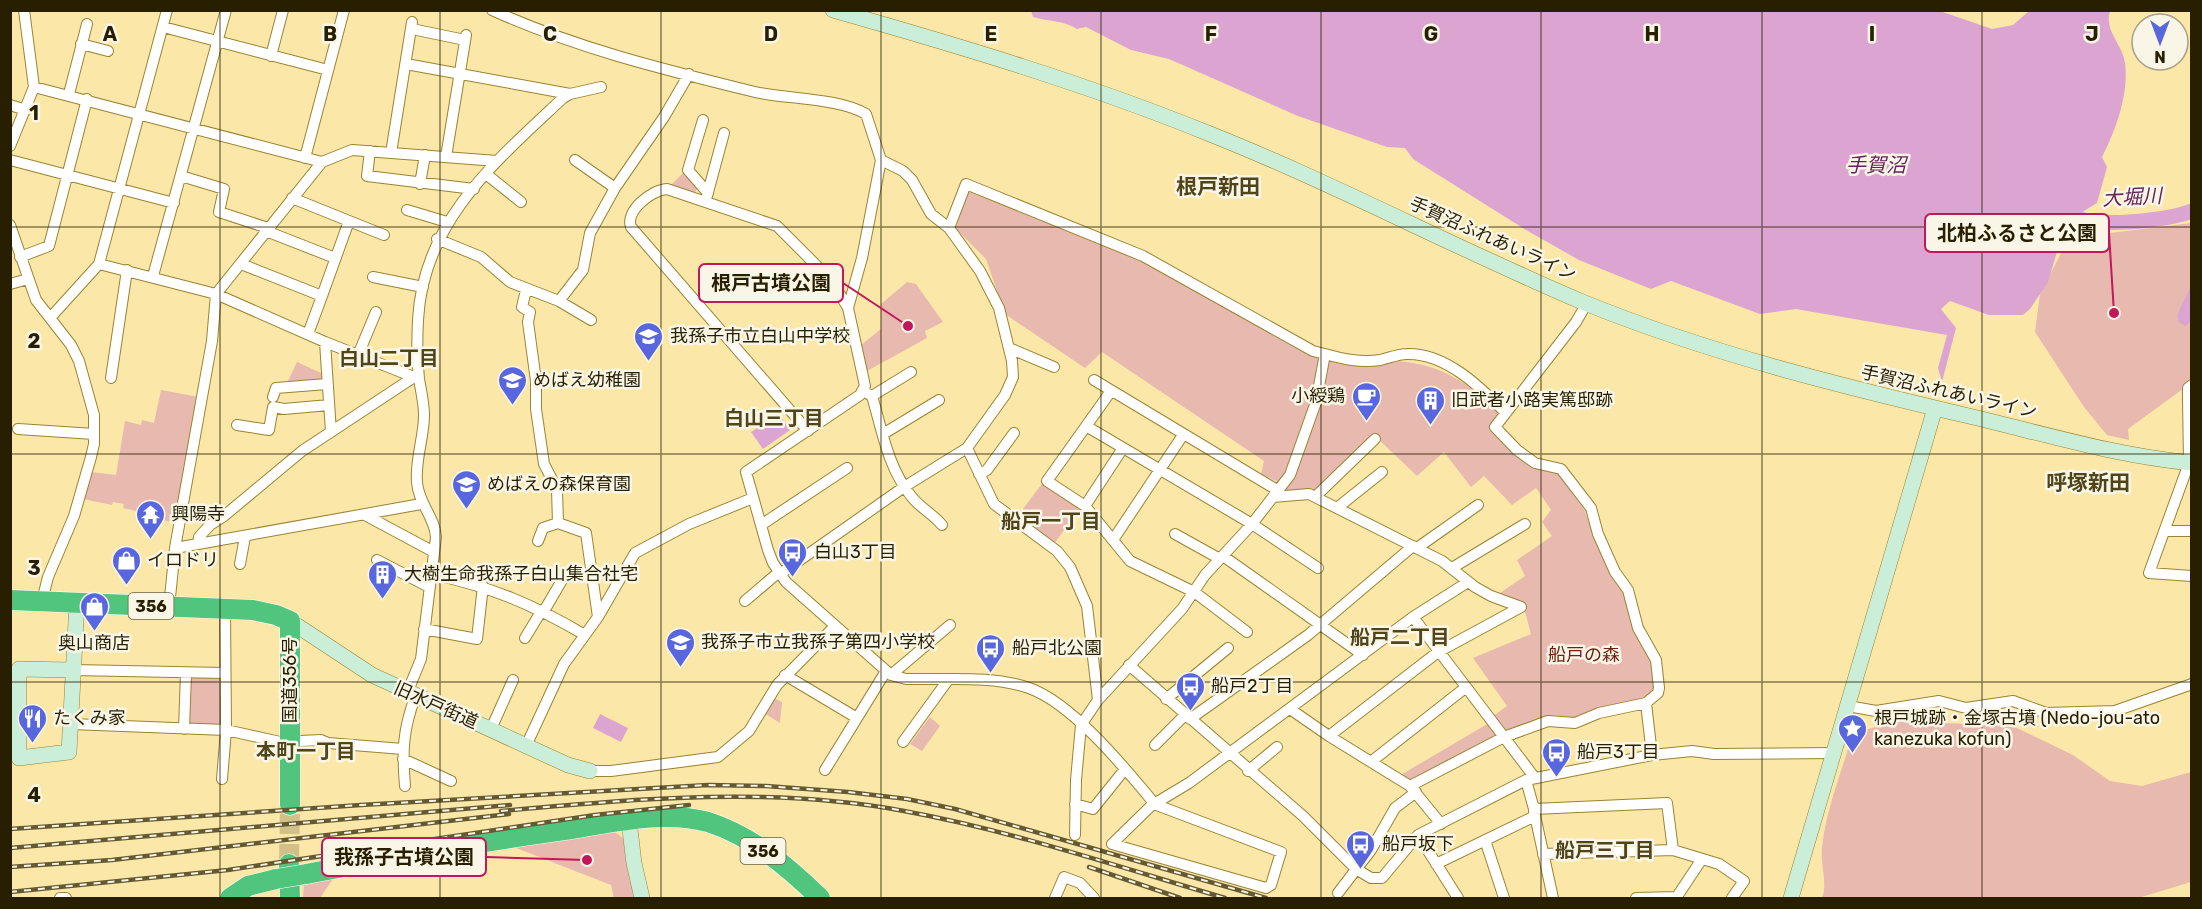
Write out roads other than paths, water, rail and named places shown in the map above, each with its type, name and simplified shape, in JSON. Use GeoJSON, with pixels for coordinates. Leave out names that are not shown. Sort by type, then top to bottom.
{"type":"FeatureCollection","features":[{"type":"Feature","properties":{"kind":"highway","name":"国道356号"},"geometry":{"type":"LineString","coordinates":[[10,600],[266,611],[290,621],[290,805]]}},
{"type":"Feature","properties":{"kind":"highway","name":"356"},"geometry":{"type":"LineString","coordinates":[[230,898],[248,886],[276,879],[298,869],[629,820],[664,818],[696,820],[722,828],[748,841],[793,872],[820,898]]}},
{"type":"Feature","properties":{"kind":"highway"},"geometry":{"type":"LineString","coordinates":[[290,898],[298,869]]}},
{"type":"Feature","properties":{"kind":"street"},"geometry":{"type":"LineString","coordinates":[[11,143],[34,87],[24,10]]}},
{"type":"Feature","properties":{"kind":"street"},"geometry":{"type":"LineString","coordinates":[[50,318],[99,264],[167,10]]}},
{"type":"Feature","properties":{"kind":"street"},"geometry":{"type":"LineString","coordinates":[[153,276],[226,10]]}},
{"type":"Feature","properties":{"kind":"street"},"geometry":{"type":"LineString","coordinates":[[271,56],[283,10]]}},
{"type":"Feature","properties":{"kind":"street"},"geometry":{"type":"LineString","coordinates":[[304,158],[344,10]]}},
{"type":"Feature","properties":{"kind":"street"},"geometry":{"type":"LineString","coordinates":[[492,10],[564,40],[757,92],[788,99],[836,103],[864,112],[881,160],[862,258],[848,308]]}},
{"type":"Feature","properties":{"kind":"street","name":"手賀沼ふれあいライン"},"geometry":{"type":"LineString","coordinates":[[833,10],[984,54],[1207,132],[1322,181],[1479,257],[1587,303],[1746,360],[1843,387],[2151,458],[2190,463]]}},
{"type":"Feature","properties":{"kind":"street"},"geometry":{"type":"LineString","coordinates":[[69,94],[87,24]]}},
{"type":"Feature","properties":{"kind":"street"},"geometry":{"type":"LineString","coordinates":[[391,153],[412,25],[465,38],[446,157]]}},
{"type":"Feature","properties":{"kind":"street"},"geometry":{"type":"LineString","coordinates":[[163,27],[328,70]]}},
{"type":"Feature","properties":{"kind":"street"},"geometry":{"type":"LineString","coordinates":[[81,44],[108,51]]}},
{"type":"Feature","properties":{"kind":"street"},"geometry":{"type":"LineString","coordinates":[[406,64],[570,94],[601,87]]}},
{"type":"Feature","properties":{"kind":"street"},"geometry":{"type":"LineString","coordinates":[[559,301],[583,270],[590,232],[615,188],[664,117],[689,74]]}},
{"type":"Feature","properties":{"kind":"street"},"geometry":{"type":"LineString","coordinates":[[34,87],[69,94],[322,162]]}},
{"type":"Feature","properties":{"kind":"street"},"geometry":{"type":"LineString","coordinates":[[405,786],[403,754],[405,725],[421,659],[436,529],[421,504],[416,472],[424,414],[417,378],[418,322],[423,287],[438,239],[447,222],[497,161],[570,94]]}},
{"type":"Feature","properties":{"kind":"street"},"geometry":{"type":"LineString","coordinates":[[16,252],[49,246],[87,99]]}},
{"type":"Feature","properties":{"kind":"street"},"geometry":{"type":"LineString","coordinates":[[10,105],[26,110]]}},
{"type":"Feature","properties":{"kind":"street"},"geometry":{"type":"LineString","coordinates":[[703,120],[688,171],[707,198]]}},
{"type":"Feature","properties":{"kind":"street"},"geometry":{"type":"LineString","coordinates":[[707,198],[724,133]]}},
{"type":"Feature","properties":{"kind":"street"},"geometry":{"type":"LineString","coordinates":[[169,607],[176,549],[212,341],[216,294],[322,162],[352,150],[497,161]]}},
{"type":"Feature","properties":{"kind":"street"},"geometry":{"type":"LineString","coordinates":[[370,152],[367,176],[474,189]]}},
{"type":"Feature","properties":{"kind":"street"},"geometry":{"type":"LineString","coordinates":[[420,184],[425,155]]}},
{"type":"Feature","properties":{"kind":"street"},"geometry":{"type":"LineString","coordinates":[[10,160],[174,203]]}},
{"type":"Feature","properties":{"kind":"street"},"geometry":{"type":"LineString","coordinates":[[575,160],[615,188]]}},
{"type":"Feature","properties":{"kind":"street"},"geometry":{"type":"LineString","coordinates":[[745,601],[779,573],[904,487],[967,448],[1010,384],[1013,367],[999,308],[991,288],[949,228],[931,214],[908,175],[881,160]]}},
{"type":"Feature","properties":{"kind":"street"},"geometry":{"type":"LineString","coordinates":[[486,174],[521,202]]}},
{"type":"Feature","properties":{"kind":"street"},"geometry":{"type":"LineString","coordinates":[[181,176],[224,189],[219,212],[267,229],[335,258]]}},
{"type":"Feature","properties":{"kind":"street"},"geometry":{"type":"LineString","coordinates":[[949,228],[966,183],[1143,256],[1313,351],[1348,360],[1372,361],[1404,354],[1422,355],[1440,362],[1476,384],[1505,412]]}},
{"type":"Feature","properties":{"kind":"street"},"geometry":{"type":"LineString","coordinates":[[808,431],[630,224],[631,213],[662,189],[707,198],[777,226],[832,281],[848,308],[868,393],[893,466],[904,487],[915,501],[942,525]]}},
{"type":"Feature","properties":{"kind":"street"},"geometry":{"type":"LineString","coordinates":[[292,198],[384,235]]}},
{"type":"Feature","properties":{"kind":"street"},"geometry":{"type":"LineString","coordinates":[[407,210],[447,222]]}},
{"type":"Feature","properties":{"kind":"street"},"geometry":{"type":"LineString","coordinates":[[308,334],[349,221]]}},
{"type":"Feature","properties":{"kind":"street"},"geometry":{"type":"LineString","coordinates":[[11,226],[16,252],[36,300],[79,361],[94,415],[94,434],[74,516],[48,577],[42,601]]}},
{"type":"Feature","properties":{"kind":"street"},"geometry":{"type":"LineString","coordinates":[[438,239],[481,257],[510,282],[559,301],[591,320]]}},
{"type":"Feature","properties":{"kind":"street"},"geometry":{"type":"LineString","coordinates":[[99,264],[216,294],[325,342],[417,378]]}},
{"type":"Feature","properties":{"kind":"street"},"geometry":{"type":"LineString","coordinates":[[241,264],[322,296]]}},
{"type":"Feature","properties":{"kind":"street"},"geometry":{"type":"LineString","coordinates":[[111,378],[127,270]]}},
{"type":"Feature","properties":{"kind":"street"},"geometry":{"type":"LineString","coordinates":[[373,277],[423,287]]}},
{"type":"Feature","properties":{"kind":"street"},"geometry":{"type":"LineString","coordinates":[[10,284],[28,279]]}},
{"type":"Feature","properties":{"kind":"street"},"geometry":{"type":"LineString","coordinates":[[526,290],[522,307],[530,312],[528,329],[536,381],[539,437],[544,464],[557,489],[558,523]]}},
{"type":"Feature","properties":{"kind":"street"},"geometry":{"type":"LineString","coordinates":[[1338,893],[1389,822],[1395,808],[1413,789],[1504,737],[1548,721],[1575,723],[1599,712],[1646,703],[1658,693],[1656,660],[1638,628],[1628,590],[1611,563],[1591,508],[1561,469],[1535,463],[1500,434],[1495,427],[1576,322],[1587,303]]}},
{"type":"Feature","properties":{"kind":"street"},"geometry":{"type":"LineString","coordinates":[[358,355],[376,312]]}},
{"type":"Feature","properties":{"kind":"street"},"geometry":{"type":"LineString","coordinates":[[325,342],[331,432]]}},
{"type":"Feature","properties":{"kind":"street"},"geometry":{"type":"LineString","coordinates":[[1009,348],[1054,367]]}},
{"type":"Feature","properties":{"kind":"street"},"geometry":{"type":"LineString","coordinates":[[1075,835],[1081,725],[1098,700],[1182,609],[1193,591],[1252,524],[1290,475],[1316,402],[1325,354]]}},
{"type":"Feature","properties":{"kind":"street"},"geometry":{"type":"LineString","coordinates":[[911,372],[868,393],[746,472],[768,550],[779,573],[888,673],[906,679],[984,681],[1030,688],[1053,702],[1081,725],[1125,769],[1154,803],[1281,852],[1271,885],[1266,888],[1112,844],[1154,803],[1189,783],[1413,617],[1468,582]]}},
{"type":"Feature","properties":{"kind":"street"},"geometry":{"type":"LineString","coordinates":[[198,544],[199,537],[210,525],[225,516],[302,452],[417,378]]}},
{"type":"Feature","properties":{"kind":"street"},"geometry":{"type":"LineString","coordinates":[[1094,380],[1275,494],[1309,494],[1415,547],[1452,568],[1468,582],[1491,596],[1521,607],[1438,652],[1329,735]]}},
{"type":"Feature","properties":{"kind":"street"},"geometry":{"type":"LineString","coordinates":[[273,397],[276,388],[327,384]]}},
{"type":"Feature","properties":{"kind":"street"},"geometry":{"type":"LineString","coordinates":[[2192,386],[2188,388],[2190,463],[2149,573],[2192,576]]}},
{"type":"Feature","properties":{"kind":"street"},"geometry":{"type":"LineString","coordinates":[[1111,391],[1047,481],[1085,506],[1130,561],[1193,591],[1247,632]]}},
{"type":"Feature","properties":{"kind":"street"},"geometry":{"type":"LineString","coordinates":[[883,434],[939,400]]}},
{"type":"Feature","properties":{"kind":"street"},"geometry":{"type":"LineString","coordinates":[[237,425],[269,430],[273,407],[329,405]]}},
{"type":"Feature","properties":{"kind":"street"},"geometry":{"type":"LineString","coordinates":[[1791,898],[1935,408]]}},
{"type":"Feature","properties":{"kind":"street"},"geometry":{"type":"LineString","coordinates":[[1086,426],[1252,524],[1318,568]]}},
{"type":"Feature","properties":{"kind":"street"},"geometry":{"type":"LineString","coordinates":[[18,429],[94,434]]}},
{"type":"Feature","properties":{"kind":"street"},"geometry":{"type":"LineString","coordinates":[[979,474],[987,470],[1014,433]]}},
{"type":"Feature","properties":{"kind":"street"},"geometry":{"type":"LineString","coordinates":[[1113,540],[1183,435]]}},
{"type":"Feature","properties":{"kind":"street"},"geometry":{"type":"LineString","coordinates":[[1315,497],[1376,439]]}},
{"type":"Feature","properties":{"kind":"street"},"geometry":{"type":"LineString","coordinates":[[967,448],[994,504],[1057,551],[1070,567],[1087,606],[1098,700]]}},
{"type":"Feature","properties":{"kind":"street"},"geometry":{"type":"LineString","coordinates":[[1085,506],[1124,448]]}},
{"type":"Feature","properties":{"kind":"street"},"geometry":{"type":"LineString","coordinates":[[761,525],[848,468]]}},
{"type":"Feature","properties":{"kind":"street"},"geometry":{"type":"LineString","coordinates":[[1337,508],[1382,472]]}},
{"type":"Feature","properties":{"kind":"street"},"geometry":{"type":"LineString","coordinates":[[526,746],[564,664],[598,617],[635,553],[689,524],[753,498]]}},
{"type":"Feature","properties":{"kind":"street"},"geometry":{"type":"LineString","coordinates":[[176,549],[421,504]]}},
{"type":"Feature","properties":{"kind":"street"},"geometry":{"type":"LineString","coordinates":[[1155,745],[1188,717],[1285,654],[1415,547],[1478,505]]}},
{"type":"Feature","properties":{"kind":"street"},"geometry":{"type":"LineString","coordinates":[[365,515],[434,552]]}},
{"type":"Feature","properties":{"kind":"street"},"geometry":{"type":"LineString","coordinates":[[538,541],[543,528],[558,523],[586,533],[598,617]]}},
{"type":"Feature","properties":{"kind":"street"},"geometry":{"type":"LineString","coordinates":[[1452,568],[1525,524]]}},
{"type":"Feature","properties":{"kind":"street"},"geometry":{"type":"LineString","coordinates":[[2165,531],[2192,531]]}},
{"type":"Feature","properties":{"kind":"street"},"geometry":{"type":"LineString","coordinates":[[1175,534],[1222,557],[1363,655]]}},
{"type":"Feature","properties":{"kind":"street"},"geometry":{"type":"LineString","coordinates":[[240,564],[245,537]]}},
{"type":"Feature","properties":{"kind":"street"},"geometry":{"type":"LineString","coordinates":[[377,560],[429,587]]}},
{"type":"Feature","properties":{"kind":"street"},"geometry":{"type":"LineString","coordinates":[[431,574],[483,586],[543,611],[585,635]]}},
{"type":"Feature","properties":{"kind":"street"},"geometry":{"type":"LineString","coordinates":[[525,638],[565,575]]}},
{"type":"Feature","properties":{"kind":"street"},"geometry":{"type":"LineString","coordinates":[[424,628],[477,639],[483,586]]}},
{"type":"Feature","properties":{"kind":"street"},"geometry":{"type":"LineString","coordinates":[[77,603],[73,670],[71,724],[69,752],[15,758],[15,668],[73,670],[225,674]]}},
{"type":"Feature","properties":{"kind":"street"},"geometry":{"type":"LineString","coordinates":[[222,779],[226,730],[225,609]]}},
{"type":"Feature","properties":{"kind":"street"},"geometry":{"type":"LineString","coordinates":[[1413,617],[1504,737],[1531,779],[1535,812],[1553,898]]}},
{"type":"Feature","properties":{"kind":"street","name":"旧水戸街道"},"geometry":{"type":"LineString","coordinates":[[290,621],[372,675],[411,695],[568,765],[590,771]]}},
{"type":"Feature","properties":{"kind":"street"},"geometry":{"type":"LineString","coordinates":[[825,770],[888,673],[950,625]]}},
{"type":"Feature","properties":{"kind":"street"},"geometry":{"type":"LineString","coordinates":[[590,771],[611,771],[718,757],[749,730],[785,675],[835,626]]}},
{"type":"Feature","properties":{"kind":"street"},"geometry":{"type":"LineString","coordinates":[[1166,699],[1228,648]]}},
{"type":"Feature","properties":{"kind":"street"},"geometry":{"type":"LineString","coordinates":[[1129,665],[1248,771],[1303,816],[1356,869],[1371,878],[1382,878],[1418,835],[1531,779],[1652,755],[1692,751],[1714,754],[1835,753]]}},
{"type":"Feature","properties":{"kind":"street"},"geometry":{"type":"LineString","coordinates":[[184,729],[186,673]]}},
{"type":"Feature","properties":{"kind":"street"},"geometry":{"type":"LineString","coordinates":[[785,675],[857,718]]}},
{"type":"Feature","properties":{"kind":"street"},"geometry":{"type":"LineString","coordinates":[[491,729],[513,680]]}},
{"type":"Feature","properties":{"kind":"street"},"geometry":{"type":"LineString","coordinates":[[903,742],[948,680]]}},
{"type":"Feature","properties":{"kind":"street"},"geometry":{"type":"LineString","coordinates":[[1848,706],[1876,711],[1939,701],[1966,708],[2013,701],[2046,713],[2115,711],[2192,684]]}},
{"type":"Feature","properties":{"kind":"street"},"geometry":{"type":"LineString","coordinates":[[1372,761],[1466,688]]}},
{"type":"Feature","properties":{"kind":"street"},"geometry":{"type":"LineString","coordinates":[[1646,703],[1652,755]]}},
{"type":"Feature","properties":{"kind":"street"},"geometry":{"type":"LineString","coordinates":[[1290,709],[1413,789],[1441,824]]}},
{"type":"Feature","properties":{"kind":"street"},"geometry":{"type":"LineString","coordinates":[[71,724],[226,730],[280,742],[321,740],[403,754],[451,781]]}},
{"type":"Feature","properties":{"kind":"street"},"geometry":{"type":"LineString","coordinates":[[1248,771],[1277,747]]}},
{"type":"Feature","properties":{"kind":"street"},"geometry":{"type":"LineString","coordinates":[[1075,804],[1093,809],[1125,769]]}},
{"type":"Feature","properties":{"kind":"street"},"geometry":{"type":"LineString","coordinates":[[1436,864],[1535,812],[1667,802],[1673,850]]}},
{"type":"Feature","properties":{"kind":"street"},"geometry":{"type":"LineString","coordinates":[[629,820],[634,863],[642,898]]}},
{"type":"Feature","properties":{"kind":"street"},"geometry":{"type":"LineString","coordinates":[[1418,835],[1458,898]]}},
{"type":"Feature","properties":{"kind":"street"},"geometry":{"type":"LineString","coordinates":[[1485,840],[1504,898]]}},
{"type":"Feature","properties":{"kind":"street"},"geometry":{"type":"LineString","coordinates":[[1544,854],[1673,850],[1719,864],[1744,881],[1732,898]]}},
{"type":"Feature","properties":{"kind":"street"},"geometry":{"type":"LineString","coordinates":[[1636,898],[1677,898],[1702,859]]}},
{"type":"Feature","properties":{"kind":"street"},"geometry":{"type":"LineString","coordinates":[[1055,898],[1064,877],[1080,883],[1094,898]]}},
{"type":"Feature","properties":{"kind":"street"},"geometry":{"type":"LineString","coordinates":[[60,898],[66,898]]}},
{"type":"Feature","properties":{"kind":"water","name":"手賀沼"},"geometry":{"type":"Polygon","coordinates":[[[1937,10],[1992,29],[2013,25],[2029,11],[2110,11],[2109,25],[2123,56],[2126,75],[2120,112],[2102,157],[2107,167],[2097,203],[2066,222],[2048,282],[2030,309],[2023,315],[1989,315],[1950,301],[1941,309],[1956,328],[1942,382],[1938,368],[1947,335],[1796,309],[1760,314],[1671,281],[1651,289],[1579,260],[1526,230],[1413,159],[1405,148],[1387,147],[1298,116],[1169,59],[1131,50],[1086,27],[1077,29],[1033,17],[1031,11],[1937,10]]]}},
{"type":"Feature","properties":{"kind":"water"},"geometry":{"type":"Polygon","coordinates":[[[2191,286],[2191,321],[2185,326],[2179,322],[2177,315],[2191,286]]]}},
{"type":"Feature","properties":{"kind":"water"},"geometry":{"type":"Polygon","coordinates":[[[779,414],[790,430],[763,449],[751,432],[779,414]]]}},
{"type":"Feature","properties":{"kind":"water"},"geometry":{"type":"Polygon","coordinates":[[[600,714],[628,728],[621,742],[593,728],[600,714]]]}},
{"type":"Feature","properties":{"kind":"waterway","name":"大堀川"},"geometry":{"type":"LineString","coordinates":[[2060,203],[2074,216],[2098,222],[2150,220],[2192,211]]}},
{"type":"Feature","properties":{"kind":"tunnel"},"geometry":{"type":"LineString","coordinates":[[289,864],[290,805]]}},
{"type":"Feature","properties":{"kind":"railway"},"geometry":{"type":"LineString","coordinates":[[10,829],[361,805],[708,785],[766,786],[907,799],[955,809],[1266,898]]}},
{"type":"Feature","properties":{"kind":"railway"},"geometry":{"type":"LineString","coordinates":[[501,811],[602,802],[703,797],[804,799],[854,803],[945,819],[985,829],[1066,850],[1225,898]]}},
{"type":"Feature","properties":{"kind":"railway"},"geometry":{"type":"LineString","coordinates":[[10,848],[510,805]]}},
{"type":"Feature","properties":{"kind":"railway"},"geometry":{"type":"LineString","coordinates":[[10,892],[228,870],[595,815],[689,805]]}},
{"type":"Feature","properties":{"kind":"railway"},"geometry":{"type":"LineString","coordinates":[[10,867],[112,860],[509,814]]}},
{"type":"Feature","properties":{"kind":"railway"},"geometry":{"type":"LineString","coordinates":[[1089,867],[1180,898]]}},
{"type":"Feature","properties":{"kind":"place","name":"北柏ふるさと公園"},"geometry":{"type":"Point","coordinates":[2114,313]}},
{"type":"Feature","properties":{"kind":"place","name":"根戸古墳公園"},"geometry":{"type":"Point","coordinates":[908,326]}},
{"type":"Feature","properties":{"kind":"place","name":"我孫子市立白山中学校"},"geometry":{"type":"Point","coordinates":[649,362]}},
{"type":"Feature","properties":{"kind":"place","name":"めばえ幼稚園"},"geometry":{"type":"Point","coordinates":[512,406]}},
{"type":"Feature","properties":{"kind":"place","name":"小綬鶏"},"geometry":{"type":"Point","coordinates":[1366,422]}},
{"type":"Feature","properties":{"kind":"place","name":"旧武者小路実篤邸跡"},"geometry":{"type":"Point","coordinates":[1430,426]}},
{"type":"Feature","properties":{"kind":"place","name":"めばえの森保育園"},"geometry":{"type":"Point","coordinates":[466,510]}},
{"type":"Feature","properties":{"kind":"place","name":"興陽寺"},"geometry":{"type":"Point","coordinates":[150,540]}},
{"type":"Feature","properties":{"kind":"place","name":"白山3丁目"},"geometry":{"type":"Point","coordinates":[793,578]}},
{"type":"Feature","properties":{"kind":"place","name":"イロドリ"},"geometry":{"type":"Point","coordinates":[126,586]}},
{"type":"Feature","properties":{"kind":"place","name":"大樹生命我孫子白山集合社宅"},"geometry":{"type":"Point","coordinates":[383,600]}},
{"type":"Feature","properties":{"kind":"place","name":"奥山商店"},"geometry":{"type":"Point","coordinates":[94,632]}},
{"type":"Feature","properties":{"kind":"place","name":"我孫子市立我孫子第四小学校"},"geometry":{"type":"Point","coordinates":[680,668]}},
{"type":"Feature","properties":{"kind":"place","name":"船戸北公園"},"geometry":{"type":"Point","coordinates":[991,674]}},
{"type":"Feature","properties":{"kind":"place","name":"船戸2丁目"},"geometry":{"type":"Point","coordinates":[1190,712]}},
{"type":"Feature","properties":{"kind":"place","name":"たくみ家"},"geometry":{"type":"Point","coordinates":[32,744]}},
{"type":"Feature","properties":{"kind":"place","name":"根戸城跡・金塚古墳 (Nedo-jou-ato kanezuka kofun)"},"geometry":{"type":"Point","coordinates":[1853,754]}},
{"type":"Feature","properties":{"kind":"place","name":"船戸3丁目"},"geometry":{"type":"Point","coordinates":[1556,778]}},
{"type":"Feature","properties":{"kind":"place","name":"我孫子古墳公園"},"geometry":{"type":"Point","coordinates":[587,860]}},
{"type":"Feature","properties":{"kind":"place","name":"船戸坂下"},"geometry":{"type":"Point","coordinates":[1361,870]}},
{"type":"Feature","properties":{"kind":"district","name":"根戸新田"},"geometry":{"type":"Point","coordinates":[1218,187]}},
{"type":"Feature","properties":{"kind":"district","name":"白山二丁目"},"geometry":{"type":"Point","coordinates":[389,358]}},
{"type":"Feature","properties":{"kind":"district","name":"白山三丁目"},"geometry":{"type":"Point","coordinates":[774,418]}},
{"type":"Feature","properties":{"kind":"district","name":"呼塚新田"},"geometry":{"type":"Point","coordinates":[2088,483]}},
{"type":"Feature","properties":{"kind":"district","name":"船戸一丁目"},"geometry":{"type":"Point","coordinates":[1051,521]}},
{"type":"Feature","properties":{"kind":"district","name":"船戸二丁目"},"geometry":{"type":"Point","coordinates":[1400,637]}},
{"type":"Feature","properties":{"kind":"district","name":"本町一丁目"},"geometry":{"type":"Point","coordinates":[306,751]}},
{"type":"Feature","properties":{"kind":"district","name":"船戸三丁目"},"geometry":{"type":"Point","coordinates":[1605,850]}},
{"type":"Feature","properties":{"kind":"park label","name":"船戸の森"},"geometry":{"type":"Point","coordinates":[1584,655]}}]}
